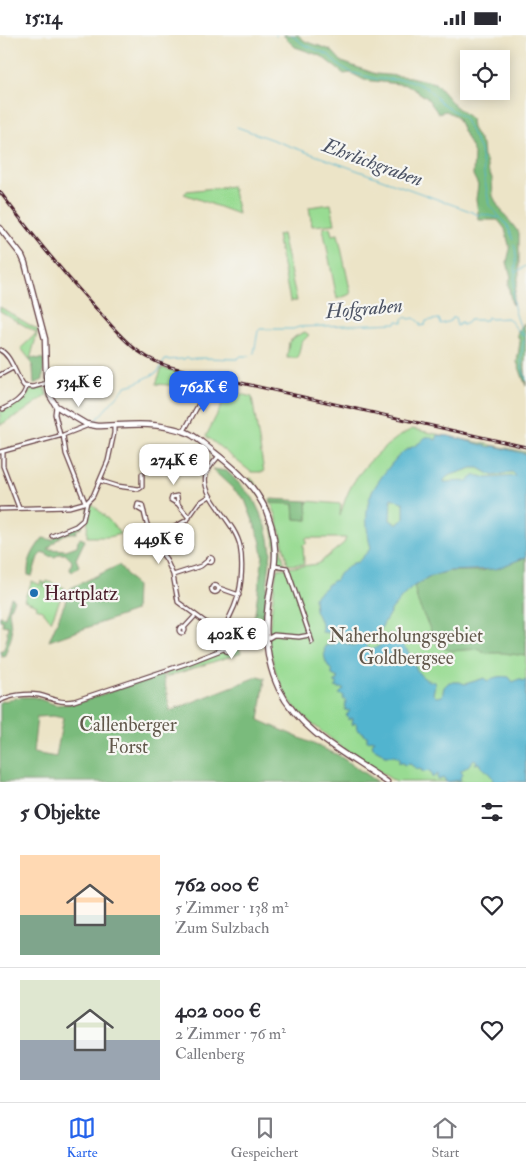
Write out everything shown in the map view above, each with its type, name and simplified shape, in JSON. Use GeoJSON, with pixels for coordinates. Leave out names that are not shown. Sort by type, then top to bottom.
{"type":"FeatureCollection","features":[{"type":"Feature","properties":{"kind":"street"},"geometry":{"type":"LineString","coordinates":[[0,228],[22,256],[28,275],[45,339],[47,383],[50,396],[56,406],[90,425]]}},
{"type":"Feature","properties":{"kind":"street"},"geometry":{"type":"LineString","coordinates":[[0,351],[9,358],[12,368],[26,387],[47,383]]}},
{"type":"Feature","properties":{"kind":"street"},"geometry":{"type":"LineString","coordinates":[[0,375],[12,368]]}},
{"type":"Feature","properties":{"kind":"street"},"geometry":{"type":"LineString","coordinates":[[184,431],[211,385]]}},
{"type":"Feature","properties":{"kind":"street"},"geometry":{"type":"LineString","coordinates":[[4,409],[15,403],[24,394],[26,387]]}},
{"type":"Feature","properties":{"kind":"street"},"geometry":{"type":"LineString","coordinates":[[52,536],[76,526],[83,520],[86,502],[66,454],[54,414],[56,406]]}},
{"type":"Feature","properties":{"kind":"street"},"geometry":{"type":"LineString","coordinates":[[19,509],[3,466],[2,452],[90,425],[145,423],[184,431],[197,438],[241,475],[256,493],[268,515],[273,532],[275,551],[266,636],[270,662],[276,682],[283,696],[294,711],[318,735],[386,782]]}},
{"type":"Feature","properties":{"kind":"street"},"geometry":{"type":"LineString","coordinates":[[0,509],[69,507],[86,502],[93,496],[108,461],[114,425]]}},
{"type":"Feature","properties":{"kind":"street"},"geometry":{"type":"LineString","coordinates":[[150,461],[180,458],[199,451],[202,453],[205,464],[209,469]]}},
{"type":"Feature","properties":{"kind":"street"},"geometry":{"type":"LineString","coordinates":[[219,456],[206,475],[205,485],[210,496],[232,525],[240,544],[241,565],[239,595],[224,629],[228,646]]}},
{"type":"Feature","properties":{"kind":"street"},"geometry":{"type":"LineString","coordinates":[[100,481],[139,489],[142,487],[142,474]]}},
{"type":"Feature","properties":{"kind":"street"},"geometry":{"type":"LineString","coordinates":[[210,496],[199,503],[189,518],[166,532],[160,538],[158,545],[173,575],[178,602],[214,628],[224,629]]}},
{"type":"Feature","properties":{"kind":"street"},"geometry":{"type":"LineString","coordinates":[[178,504],[189,518]]}},
{"type":"Feature","properties":{"kind":"street"},"geometry":{"type":"LineString","coordinates":[[144,512],[150,531],[160,538]]}},
{"type":"Feature","properties":{"kind":"street"},"geometry":{"type":"LineString","coordinates":[[173,575],[201,566],[208,561]]}},
{"type":"Feature","properties":{"kind":"street"},"geometry":{"type":"LineString","coordinates":[[274,566],[287,568],[312,643]]}},
{"type":"Feature","properties":{"kind":"street"},"geometry":{"type":"LineString","coordinates":[[218,588],[239,595]]}},
{"type":"Feature","properties":{"kind":"street"},"geometry":{"type":"LineString","coordinates":[[184,628],[195,616]]}},
{"type":"Feature","properties":{"kind":"street"},"geometry":{"type":"LineString","coordinates":[[253,639],[263,630],[267,616]]}},
{"type":"Feature","properties":{"kind":"street"},"geometry":{"type":"LineString","coordinates":[[0,701],[6,698],[33,694],[56,702],[74,701],[185,664],[228,646],[253,639],[274,635],[299,637],[310,635]]}},
{"type":"Feature","properties":{"kind":"street"},"geometry":{"type":"LineString","coordinates":[[258,636],[266,636]]}},
{"type":"Feature","properties":{"kind":"street"},"geometry":{"type":"LineString","coordinates":[[0,695],[6,698]]}},
{"type":"Feature","properties":{"kind":"green space"},"geometry":{"type":"Polygon","coordinates":[[[283,35],[298,35],[305,41],[331,50],[342,62],[376,74],[410,77],[435,83],[454,105],[471,119],[472,128],[482,145],[483,157],[492,178],[493,196],[498,206],[519,233],[519,274],[512,305],[508,284],[511,277],[507,262],[510,249],[505,229],[498,220],[479,220],[476,199],[478,185],[473,175],[474,153],[456,116],[446,111],[438,113],[427,98],[408,85],[364,80],[351,73],[344,74],[321,56],[295,47],[283,35]]]}},
{"type":"Feature","properties":{"kind":"green space"},"geometry":{"type":"Polygon","coordinates":[[[232,186],[238,214],[184,194],[187,191],[232,186]]]}},
{"type":"Feature","properties":{"kind":"green space"},"geometry":{"type":"Polygon","coordinates":[[[331,204],[335,224],[312,226],[309,207],[331,204]]]}},
{"type":"Feature","properties":{"kind":"green space"},"geometry":{"type":"Polygon","coordinates":[[[330,227],[332,235],[338,234],[351,294],[337,299],[323,228],[330,227]]]}},
{"type":"Feature","properties":{"kind":"green space"},"geometry":{"type":"Polygon","coordinates":[[[282,234],[297,301],[290,301],[277,235],[282,234]]]}},
{"type":"Feature","properties":{"kind":"green space"},"geometry":{"type":"Polygon","coordinates":[[[0,307],[38,330],[30,360],[21,348],[37,333],[0,311],[0,307]]]}},
{"type":"Feature","properties":{"kind":"green space"},"geometry":{"type":"Polygon","coordinates":[[[524,323],[526,386],[517,362],[520,342],[517,334],[524,323]]]}},
{"type":"Feature","properties":{"kind":"green space"},"geometry":{"type":"Polygon","coordinates":[[[305,332],[309,335],[301,343],[298,358],[287,358],[289,342],[305,332]]]}},
{"type":"Feature","properties":{"kind":"green space"},"geometry":{"type":"Polygon","coordinates":[[[31,358],[44,359],[43,380],[34,384],[33,368],[30,360],[31,358]]]}},
{"type":"Feature","properties":{"kind":"green space"},"geometry":{"type":"Polygon","coordinates":[[[162,368],[216,380],[207,388],[156,384],[162,368]]]}},
{"type":"Feature","properties":{"kind":"green space"},"geometry":{"type":"Polygon","coordinates":[[[44,386],[47,395],[0,425],[0,412],[22,401],[30,390],[44,386]]]}},
{"type":"Feature","properties":{"kind":"green space"},"geometry":{"type":"Polygon","coordinates":[[[229,391],[252,397],[264,472],[251,472],[206,436],[229,391]]]}},
{"type":"Feature","properties":{"kind":"green space","name":"Naherholungsgebiet Goldbergsee"},"geometry":{"type":"Polygon","coordinates":[[[412,429],[526,452],[526,782],[396,782],[345,750],[305,718],[285,693],[277,676],[268,640],[276,572],[278,569],[318,564],[344,543],[346,538],[306,538],[306,544],[303,545],[304,564],[288,565],[276,515],[271,503],[294,503],[295,519],[308,520],[307,501],[341,504],[340,516],[345,499],[358,475],[387,445],[412,429]]]}},
{"type":"Feature","properties":{"kind":"green space"},"geometry":{"type":"Polygon","coordinates":[[[212,469],[227,471],[253,498],[266,526],[271,552],[264,614],[255,613],[263,555],[260,539],[245,500],[212,469]]]}},
{"type":"Feature","properties":{"kind":"green space"},"geometry":{"type":"Polygon","coordinates":[[[251,478],[259,488],[270,509],[285,566],[279,566],[277,563],[271,520],[263,501],[249,479],[251,478]]]}},
{"type":"Feature","properties":{"kind":"green space"},"geometry":{"type":"Polygon","coordinates":[[[270,499],[307,501],[308,520],[295,519],[294,504],[271,503],[270,499]]]}},
{"type":"Feature","properties":{"kind":"green space"},"geometry":{"type":"Polygon","coordinates":[[[92,504],[113,524],[120,534],[109,537],[87,537],[88,506],[92,504]]]}},
{"type":"Feature","properties":{"kind":"green space"},"geometry":{"type":"Polygon","coordinates":[[[85,519],[76,533],[68,533],[57,539],[48,549],[66,550],[77,546],[80,538],[85,540],[76,559],[79,566],[72,572],[70,570],[72,561],[65,554],[59,554],[55,557],[42,553],[38,557],[32,576],[28,575],[32,555],[43,538],[53,540],[55,536],[74,528],[85,519]]]}},
{"type":"Feature","properties":{"kind":"green space"},"geometry":{"type":"Polygon","coordinates":[[[526,557],[526,656],[486,653],[479,649],[452,651],[438,646],[418,603],[414,586],[432,576],[449,571],[482,571],[526,557]]]}},
{"type":"Feature","properties":{"kind":"green space"},"geometry":{"type":"Polygon","coordinates":[[[119,565],[136,586],[135,611],[49,641],[71,588],[119,565]]]}},
{"type":"Feature","properties":{"kind":"green space"},"geometry":{"type":"Polygon","coordinates":[[[32,581],[40,585],[41,581],[45,583],[44,587],[47,581],[65,588],[51,621],[42,610],[36,608],[37,605],[24,600],[32,581]]]}},
{"type":"Feature","properties":{"kind":"green space"},"geometry":{"type":"Polygon","coordinates":[[[11,597],[14,599],[9,611],[12,635],[5,655],[2,657],[0,651],[4,649],[8,626],[2,625],[3,621],[0,620],[0,616],[5,617],[11,597]]]}},
{"type":"Feature","properties":{"kind":"green space"},"geometry":{"type":"Polygon","coordinates":[[[255,613],[264,614],[256,630],[247,635],[228,639],[226,633],[229,627],[253,620],[255,613]]]}},
{"type":"Feature","properties":{"kind":"green space"},"geometry":{"type":"Polygon","coordinates":[[[238,645],[241,653],[166,677],[166,672],[196,662],[222,650],[227,654],[238,645]]]}},
{"type":"Feature","properties":{"kind":"green space","name":"Callenberger Forst"},"geometry":{"type":"Polygon","coordinates":[[[163,673],[170,711],[259,676],[265,678],[259,720],[338,755],[377,782],[0,782],[0,702],[20,697],[34,697],[56,705],[78,703],[163,673]],[[53,716],[37,717],[33,753],[56,757],[63,718],[53,716]]]}},
{"type":"Feature","properties":{"kind":"water"},"geometry":{"type":"Polygon","coordinates":[[[438,435],[449,436],[526,454],[526,557],[496,569],[449,571],[432,576],[414,586],[392,609],[377,635],[370,639],[366,646],[370,649],[379,646],[389,634],[392,635],[407,650],[420,675],[434,682],[433,694],[436,697],[442,696],[444,687],[449,682],[465,684],[485,678],[489,681],[493,678],[501,677],[509,677],[513,682],[519,679],[526,680],[526,782],[493,782],[491,776],[479,763],[475,764],[477,761],[474,759],[461,771],[461,780],[446,782],[444,778],[437,780],[437,774],[432,778],[430,771],[422,772],[422,770],[418,770],[410,764],[404,765],[399,763],[399,758],[384,756],[373,748],[372,744],[375,740],[367,741],[367,736],[357,730],[356,723],[352,724],[353,718],[349,720],[349,717],[346,715],[350,711],[345,710],[346,700],[343,699],[344,696],[339,694],[344,689],[335,687],[338,684],[334,682],[338,678],[332,675],[332,671],[325,659],[325,646],[334,644],[334,641],[337,641],[355,646],[358,644],[359,637],[322,632],[322,625],[315,610],[314,597],[332,581],[336,580],[339,574],[353,563],[358,562],[371,548],[367,527],[369,498],[386,471],[403,452],[425,438],[430,437],[436,440],[438,435]],[[472,468],[448,476],[444,482],[468,481],[474,476],[487,478],[516,476],[512,472],[493,476],[479,468],[472,468]],[[391,498],[390,520],[397,524],[404,519],[404,503],[391,498]]]}},
{"type":"Feature","properties":{"kind":"waterway"},"geometry":{"type":"LineString","coordinates":[[292,35],[303,44],[329,55],[337,64],[353,73],[377,79],[409,80],[427,88],[442,103],[464,118],[480,150],[489,205],[508,226],[513,239]]}},
{"type":"Feature","properties":{"kind":"waterway","name":"Ehrlichgraben"},"geometry":{"type":"LineString","coordinates":[[237,127],[478,215],[482,214],[499,218]]}},
{"type":"Feature","properties":{"kind":"waterway"},"geometry":{"type":"LineString","coordinates":[[514,244],[516,263],[513,299],[516,315],[524,336]]}},
{"type":"Feature","properties":{"kind":"waterway"},"geometry":{"type":"LineString","coordinates":[[516,272],[526,266]]}},
{"type":"Feature","properties":{"kind":"waterway","name":"Hofgraben"},"geometry":{"type":"LineString","coordinates":[[254,353],[260,329],[396,323],[397,321],[403,322],[405,317],[414,318],[420,323],[420,326],[425,325],[426,321],[439,319],[441,324],[455,318],[457,326],[460,323],[462,325],[467,323],[469,320],[486,320],[487,317],[491,319],[508,318],[524,338]]}},
{"type":"Feature","properties":{"kind":"waterway"},"geometry":{"type":"LineString","coordinates":[[524,340],[522,360],[526,380]]}},
{"type":"Feature","properties":{"kind":"waterway","name":"Hofgraben"},"geometry":{"type":"LineString","coordinates":[[91,423],[96,420],[126,386],[158,372],[165,360],[184,359],[187,357],[190,359],[237,359],[241,356],[250,356]]}},
{"type":"Feature","properties":{"kind":"railway"},"geometry":{"type":"LineString","coordinates":[[0,192],[56,263],[114,329],[131,346],[152,360],[173,368],[526,447]]}},
{"type":"Feature","properties":{"kind":"place","name":"Hartplatz"},"geometry":{"type":"Point","coordinates":[34,593]}}]}
